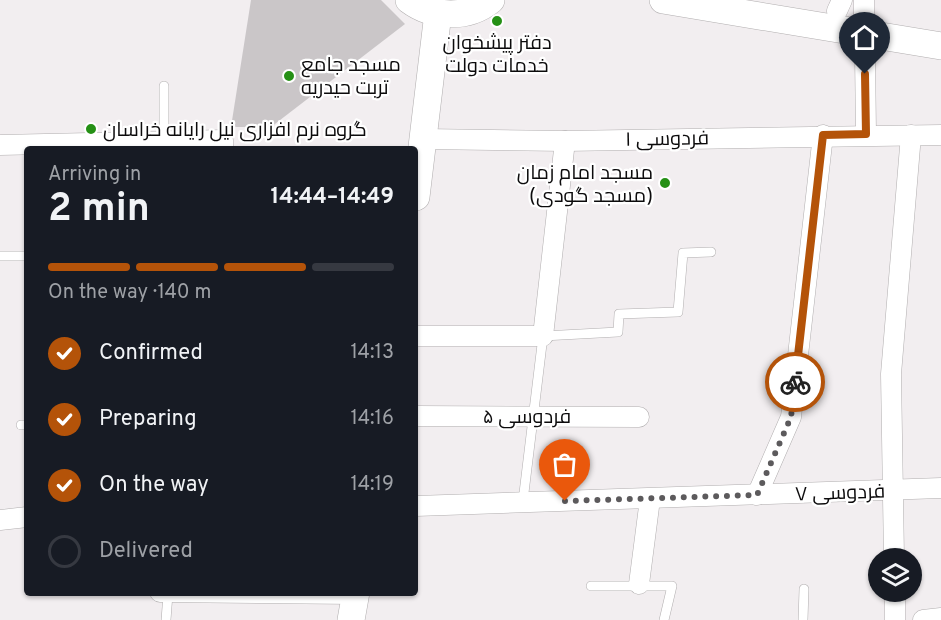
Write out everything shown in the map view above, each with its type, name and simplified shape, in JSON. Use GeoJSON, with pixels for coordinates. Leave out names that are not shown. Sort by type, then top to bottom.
{"type":"FeatureCollection","features":[{"type":"Feature","properties":{"kind":"main road"},"geometry":{"type":"LineString","coordinates":[[409,0],[438,13],[461,14],[484,6],[491,0]]}},
{"type":"Feature","properties":{"kind":"main road"},"geometry":{"type":"LineString","coordinates":[[663,0],[864,26],[941,29]]}},
{"type":"Feature","properties":{"kind":"main road"},"geometry":{"type":"LineString","coordinates":[[767,0],[839,6],[864,26],[941,46]]}},
{"type":"Feature","properties":{"kind":"main road"},"geometry":{"type":"LineString","coordinates":[[418,182],[438,13]]}},
{"type":"Feature","properties":{"kind":"street"},"geometry":{"type":"LineString","coordinates":[[864,26],[866,134]]}},
{"type":"Feature","properties":{"kind":"street","name":"فردوسی ۱"},"geometry":{"type":"LineString","coordinates":[[424,139],[566,141],[866,134],[941,135]]}},
{"type":"Feature","properties":{"kind":"street"},"geometry":{"type":"LineString","coordinates":[[757,495],[791,417],[823,135]]}},
{"type":"Feature","properties":{"kind":"street"},"geometry":{"type":"LineString","coordinates":[[894,548],[891,374],[911,135]]}},
{"type":"Feature","properties":{"kind":"street"},"geometry":{"type":"LineString","coordinates":[[418,336],[543,336],[566,141]]}},
{"type":"Feature","properties":{"kind":"street"},"geometry":{"type":"LineString","coordinates":[[0,145],[223,144]]}},
{"type":"Feature","properties":{"kind":"street","name":"فردوسی ۵"},"geometry":{"type":"LineString","coordinates":[[418,416],[639,417]]}},
{"type":"Feature","properties":{"kind":"street","name":"فردوسی ۷"},"geometry":{"type":"LineString","coordinates":[[418,506],[941,488]]}},
{"type":"Feature","properties":{"kind":"street"},"geometry":{"type":"LineString","coordinates":[[639,584],[650,499]]}},
{"type":"Feature","properties":{"kind":"street"},"geometry":{"type":"LineString","coordinates":[[0,520],[24,517]]}},
{"type":"Feature","properties":{"kind":"street"},"geometry":{"type":"LineString","coordinates":[[227,596],[354,602]]}},
{"type":"Feature","properties":{"kind":"street"},"geometry":{"type":"LineString","coordinates":[[895,602],[896,620]]}},
{"type":"Feature","properties":{"kind":"street"},"geometry":{"type":"LineString","coordinates":[[923,620],[941,618]]}},
{"type":"Feature","properties":{"kind":"lane"},"geometry":{"type":"LineString","coordinates":[[164,86],[164,143]]}},
{"type":"Feature","properties":{"kind":"lane"},"geometry":{"type":"LineString","coordinates":[[523,501],[543,336],[618,332],[619,315],[678,312],[683,253],[711,252]]}},
{"type":"Feature","properties":{"kind":"lane"},"geometry":{"type":"LineString","coordinates":[[1,256],[24,256]]}},
{"type":"Feature","properties":{"kind":"lane"},"geometry":{"type":"LineString","coordinates":[[591,586],[639,584],[672,586],[664,620]]}},
{"type":"Feature","properties":{"kind":"lane"},"geometry":{"type":"LineString","coordinates":[[802,620],[804,589]]}},
{"type":"Feature","properties":{"kind":"lane"},"geometry":{"type":"LineString","coordinates":[[164,596],[166,620]]}},
{"type":"Feature","properties":{"kind":"building","name":"مسجد جامع تربت حیدریه"},"geometry":{"type":"Polygon","coordinates":[[[251,0],[381,0],[405,24],[271,127],[231,127],[251,0]]]}},
{"type":"Feature","properties":{"kind":"way so far"},"geometry":{"type":"LineString","coordinates":[[565,501],[757,495],[791,417],[795,382]]}},
{"type":"Feature","properties":{"kind":"place","name":"دفتر پیشخوان خدمات دولت"},"geometry":{"type":"Point","coordinates":[497,21]}},
{"type":"Feature","properties":{"kind":"place","name":"مسجد جامع تربت حیدریه"},"geometry":{"type":"Point","coordinates":[289,76]}},
{"type":"Feature","properties":{"kind":"place","name":"گروه نرم افزاری نیل رایانه خراسان"},"geometry":{"type":"Point","coordinates":[91,129]}},
{"type":"Feature","properties":{"kind":"place","name":"مسجد امام زمان (مسجد گودی)"},"geometry":{"type":"Point","coordinates":[665,183]}},
{"type":"Feature","properties":{"kind":"route"},"geometry":{"type":"LineString","coordinates":[[795,382],[823,135],[866,134],[865,74]]}}]}
